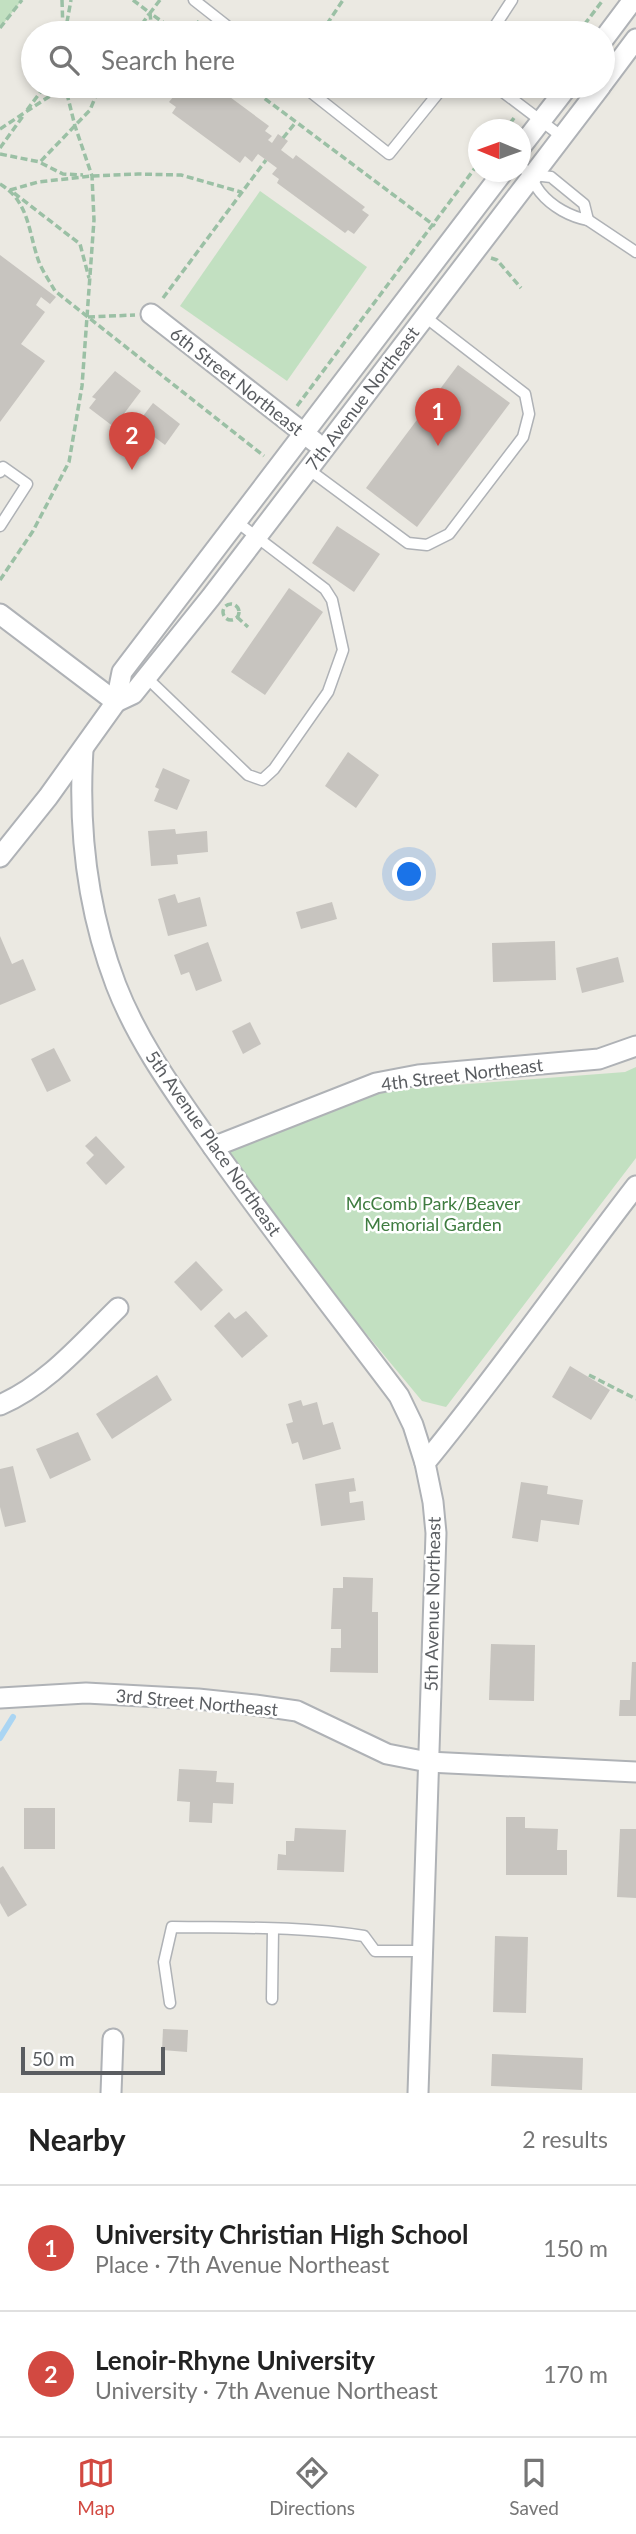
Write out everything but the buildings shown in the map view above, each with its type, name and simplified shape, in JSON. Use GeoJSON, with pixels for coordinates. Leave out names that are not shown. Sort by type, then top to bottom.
{"type":"FeatureCollection","features":[{"type":"Feature","properties":{"kind":"street"},"geometry":{"type":"LineString","coordinates":[[615,24],[633,0]]}},
{"type":"Feature","properties":{"kind":"street","name":"7th Avenue Northeast"},"geometry":{"type":"LineString","coordinates":[[615,67],[636,39]]}},
{"type":"Feature","properties":{"kind":"street"},"geometry":{"type":"LineString","coordinates":[[531,134],[557,98]]}},
{"type":"Feature","properties":{"kind":"street","name":"7th Avenue Northeast"},"geometry":{"type":"LineString","coordinates":[[531,165],[561,136],[592,98]]}},
{"type":"Feature","properties":{"kind":"street","name":"7th Avenue Northeast"},"geometry":{"type":"LineString","coordinates":[[0,857],[116,702],[122,672],[495,182]]}},
{"type":"Feature","properties":{"kind":"street","name":"7th Avenue Northeast"},"geometry":{"type":"LineString","coordinates":[[116,702],[133,694],[147,678],[256,538],[472,253],[518,182]]}},
{"type":"Feature","properties":{"kind":"street","name":"6th Street Northeast"},"geometry":{"type":"LineString","coordinates":[[151,314],[324,449]]}},
{"type":"Feature","properties":{"kind":"street"},"geometry":{"type":"LineString","coordinates":[[0,614],[116,702]]}},
{"type":"Feature","properties":{"kind":"street","name":"5th Avenue Place Northeast"},"geometry":{"type":"LineString","coordinates":[[83,749],[80,795],[83,853],[94,915],[117,987],[161,1072],[399,1396],[413,1425],[425,1463]]}},
{"type":"Feature","properties":{"kind":"street","name":"4th Street Northeast"},"geometry":{"type":"LineString","coordinates":[[214,1147],[376,1083],[418,1075],[599,1059],[636,1046]]}},
{"type":"Feature","properties":{"kind":"street"},"geometry":{"type":"LineString","coordinates":[[425,1463],[482,1394],[636,1186]]}},
{"type":"Feature","properties":{"kind":"street"},"geometry":{"type":"LineString","coordinates":[[0,1405],[31,1388],[56,1369],[118,1308]]}},
{"type":"Feature","properties":{"kind":"street","name":"5th Avenue Northeast"},"geometry":{"type":"LineString","coordinates":[[418,2093],[436,1533],[425,1463]]}},
{"type":"Feature","properties":{"kind":"street","name":"3rd Street Northeast"},"geometry":{"type":"LineString","coordinates":[[0,1698],[86,1693],[255,1705],[297,1712],[387,1754],[428,1762],[636,1772]]}},
{"type":"Feature","properties":{"kind":"street"},"geometry":{"type":"LineString","coordinates":[[111,2093],[113,2039]]}},
{"type":"Feature","properties":{"kind":"lane"},"geometry":{"type":"LineString","coordinates":[[194,0],[221,21]]}},
{"type":"Feature","properties":{"kind":"lane"},"geometry":{"type":"LineString","coordinates":[[498,21],[512,0]]}},
{"type":"Feature","properties":{"kind":"lane"},"geometry":{"type":"LineString","coordinates":[[318,98],[389,153],[434,98]]}},
{"type":"Feature","properties":{"kind":"lane"},"geometry":{"type":"LineString","coordinates":[[511,98],[561,136]]}},
{"type":"Feature","properties":{"kind":"lane"},"geometry":{"type":"LineString","coordinates":[[577,98],[586,106]]}},
{"type":"Feature","properties":{"kind":"lane"},"geometry":{"type":"LineString","coordinates":[[531,171],[551,177],[584,204],[588,220]]}},
{"type":"Feature","properties":{"kind":"lane"},"geometry":{"type":"LineString","coordinates":[[531,178],[540,192],[571,217],[588,220],[636,252]]}},
{"type":"Feature","properties":{"kind":"lane"},"geometry":{"type":"LineString","coordinates":[[308,469],[408,543],[427,545],[449,534],[523,438],[530,414],[525,394],[424,316]]}},
{"type":"Feature","properties":{"kind":"lane"},"geometry":{"type":"LineString","coordinates":[[0,472],[3,467],[27,484],[0,526]]}},
{"type":"Feature","properties":{"kind":"lane"},"geometry":{"type":"LineString","coordinates":[[147,678],[248,775],[262,780],[274,769],[328,692],[343,650],[332,600],[325,589],[237,522]]}},
{"type":"Feature","properties":{"kind":"lane"},"geometry":{"type":"LineString","coordinates":[[170,2003],[163,1962],[172,1927],[340,1932],[364,1936],[375,1951],[422,1951]]}},
{"type":"Feature","properties":{"kind":"lane"},"geometry":{"type":"LineString","coordinates":[[272,1999],[273,1928]]}},
{"type":"Feature","properties":{"kind":"path"},"geometry":{"type":"LineString","coordinates":[[0,28],[22,0]]}},
{"type":"Feature","properties":{"kind":"path"},"geometry":{"type":"LineString","coordinates":[[62,0],[63,21]]}},
{"type":"Feature","properties":{"kind":"path"},"geometry":{"type":"LineString","coordinates":[[67,21],[71,0]]}},
{"type":"Feature","properties":{"kind":"path"},"geometry":{"type":"LineString","coordinates":[[133,0],[161,21]]}},
{"type":"Feature","properties":{"kind":"path"},"geometry":{"type":"LineString","coordinates":[[144,21],[160,0]]}},
{"type":"Feature","properties":{"kind":"path"},"geometry":{"type":"LineString","coordinates":[[329,21],[343,0]]}},
{"type":"Feature","properties":{"kind":"path"},"geometry":{"type":"LineString","coordinates":[[587,21],[603,0]]}},
{"type":"Feature","properties":{"kind":"path"},"geometry":{"type":"LineString","coordinates":[[150,13],[151,21]]}},
{"type":"Feature","properties":{"kind":"path"},"geometry":{"type":"LineString","coordinates":[[0,148],[36,98]]}},
{"type":"Feature","properties":{"kind":"path"},"geometry":{"type":"LineString","coordinates":[[0,129],[47,98]]}},
{"type":"Feature","properties":{"kind":"path"},"geometry":{"type":"LineString","coordinates":[[0,580],[33,531],[69,462],[82,386],[94,220],[92,176],[68,98]]}},
{"type":"Feature","properties":{"kind":"path"},"geometry":{"type":"LineString","coordinates":[[40,162],[90,110],[95,98]]}},
{"type":"Feature","properties":{"kind":"path"},"geometry":{"type":"LineString","coordinates":[[264,98],[433,224]]}},
{"type":"Feature","properties":{"kind":"path"},"geometry":{"type":"LineString","coordinates":[[283,138],[296,122]]}},
{"type":"Feature","properties":{"kind":"path"},"geometry":{"type":"LineString","coordinates":[[0,154],[40,162],[63,174],[181,175],[241,192]]}},
{"type":"Feature","properties":{"kind":"path"},"geometry":{"type":"LineString","coordinates":[[88,317],[151,314],[266,160]]}},
{"type":"Feature","properties":{"kind":"path"},"geometry":{"type":"LineString","coordinates":[[10,190],[38,182],[92,176]]}},
{"type":"Feature","properties":{"kind":"path"},"geometry":{"type":"LineString","coordinates":[[287,420],[468,177]]}},
{"type":"Feature","properties":{"kind":"path"},"geometry":{"type":"LineString","coordinates":[[0,184],[80,244],[90,284]]}},
{"type":"Feature","properties":{"kind":"path"},"geometry":{"type":"LineString","coordinates":[[10,190],[27,214],[37,259],[55,291],[265,456],[270,447]]}},
{"type":"Feature","properties":{"kind":"path"},"geometry":{"type":"LineString","coordinates":[[472,253],[478,257],[497,260],[522,288]]}},
{"type":"Feature","properties":{"kind":"path"},"geometry":{"type":"LineString","coordinates":[[234,604],[239,612],[237,617],[230,621],[226,619],[222,614],[224,607],[234,604]]}},
{"type":"Feature","properties":{"kind":"path"},"geometry":{"type":"LineString","coordinates":[[237,617],[248,627]]}},
{"type":"Feature","properties":{"kind":"path"},"geometry":{"type":"LineString","coordinates":[[589,1375],[636,1399]]}},
{"type":"Feature","properties":{"kind":"green space"},"geometry":{"type":"Polygon","coordinates":[[[0,0],[22,0],[0,28],[0,0]]]}},
{"type":"Feature","properties":{"kind":"green space"},"geometry":{"type":"Polygon","coordinates":[[[260,191],[367,267],[287,381],[180,306],[260,191]]]}},
{"type":"Feature","properties":{"kind":"green space","name":"McComb Park/Beaver Memorial Garden"},"geometry":{"type":"Polygon","coordinates":[[[636,1067],[636,1158],[446,1407],[422,1401],[219,1156],[378,1091],[625,1072],[636,1067]]]}},
{"type":"Feature","properties":{"kind":"waterway"},"geometry":{"type":"LineString","coordinates":[[0,1738],[13,1717]]}},
{"type":"Feature","properties":{"kind":"place","name":"University Christian High School"},"geometry":{"type":"Point","coordinates":[438,446]}},
{"type":"Feature","properties":{"kind":"place","name":"Lenoir-Rhyne University"},"geometry":{"type":"Point","coordinates":[132,470]}}]}
